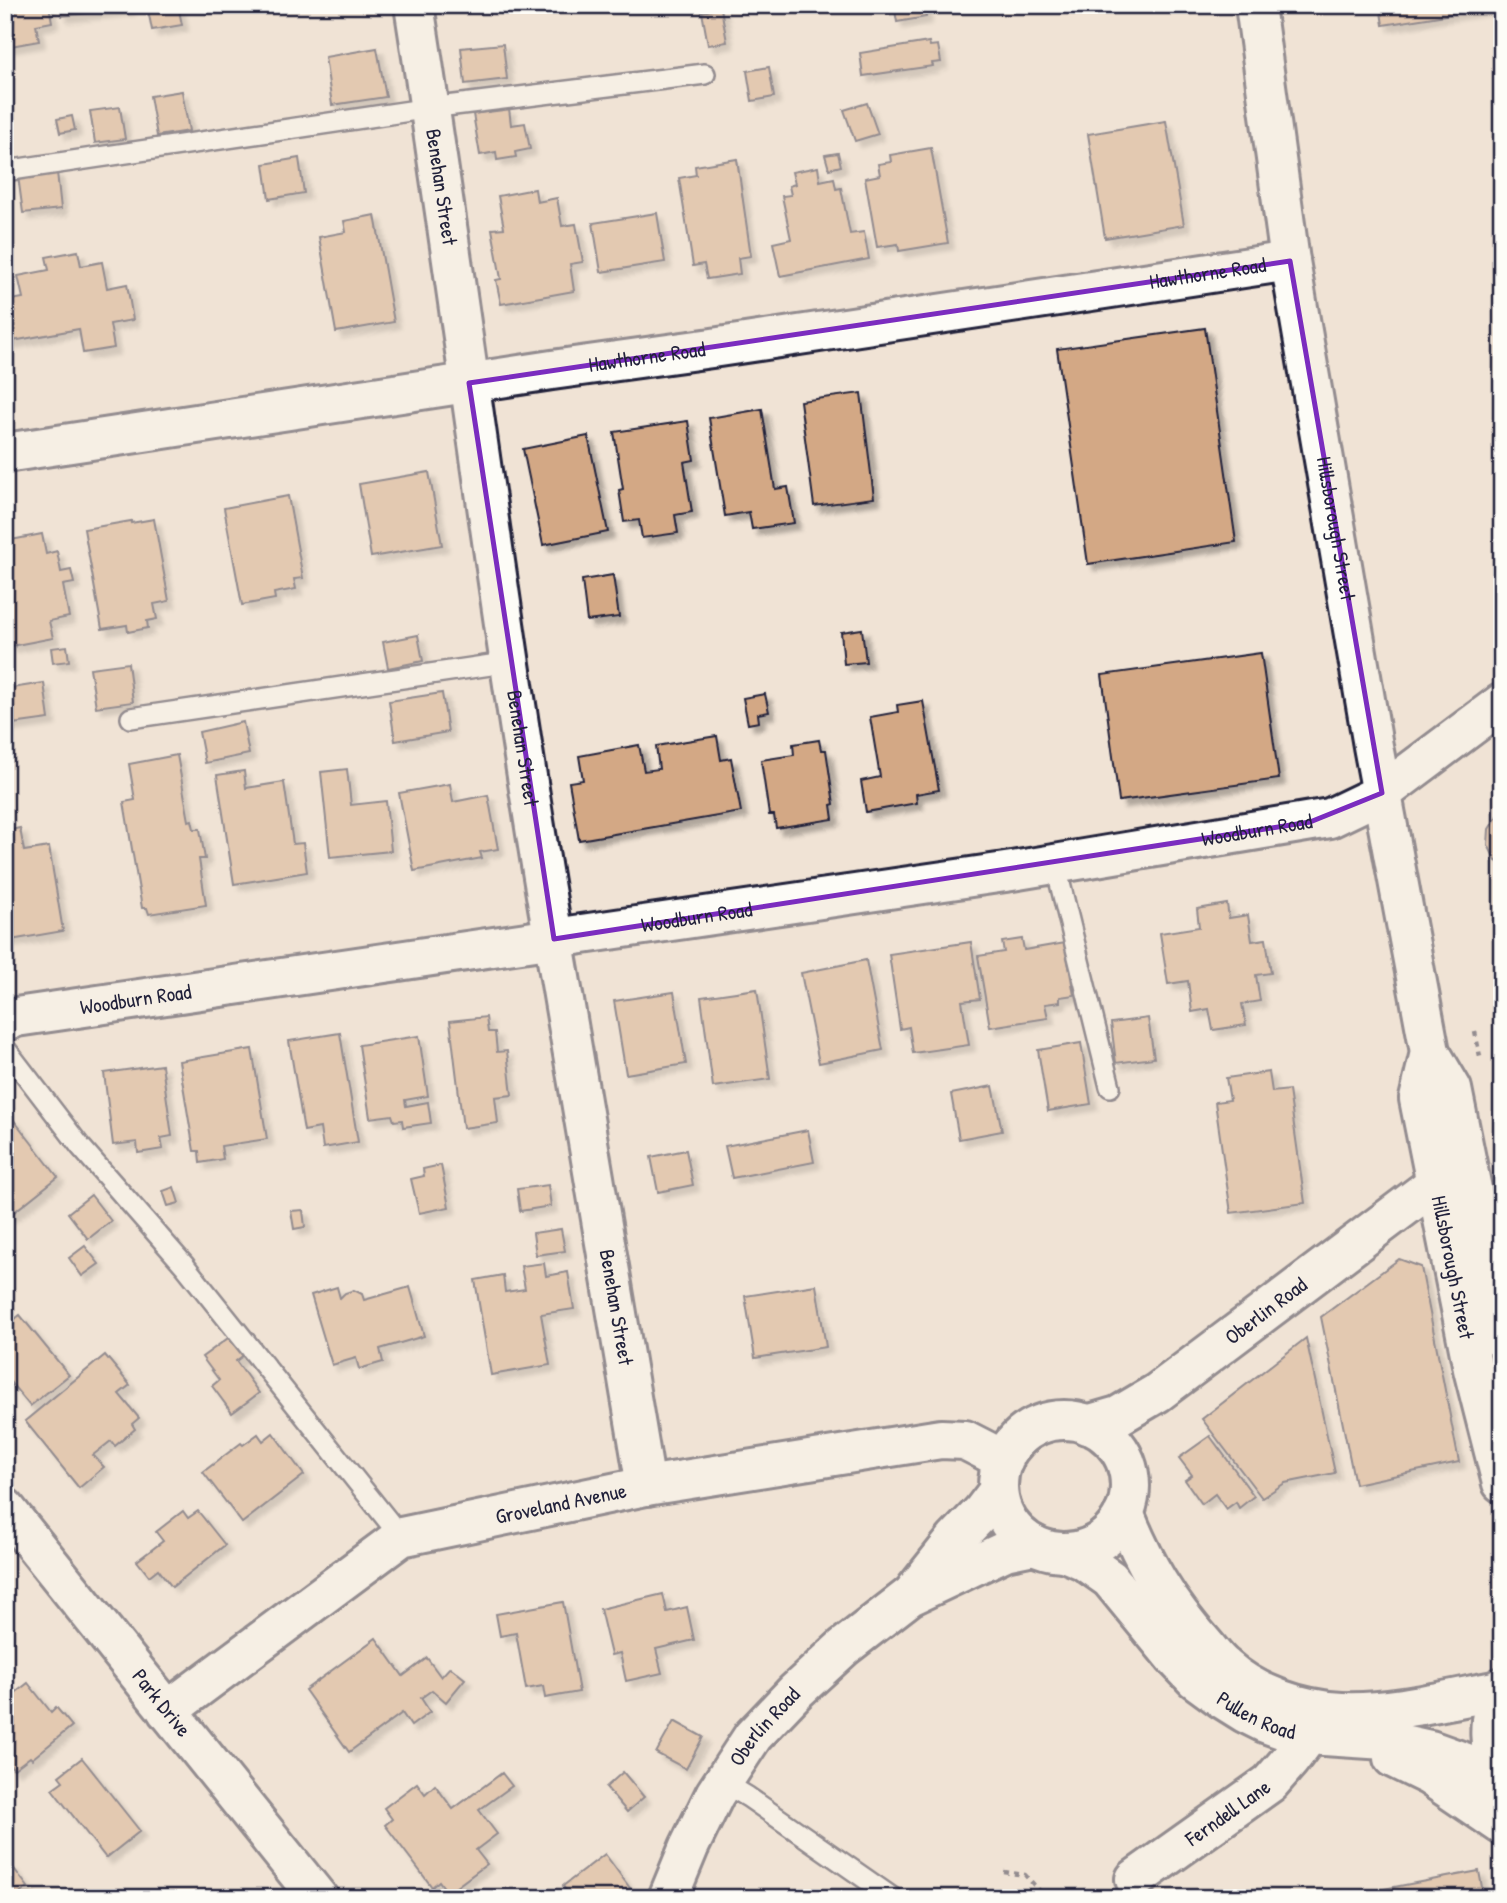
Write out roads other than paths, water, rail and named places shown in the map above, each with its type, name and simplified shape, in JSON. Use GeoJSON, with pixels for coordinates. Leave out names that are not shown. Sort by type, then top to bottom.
{"type":"FeatureCollection","features":[{"type":"Feature","properties":{"kind":"street","name":"Benehan Street"},"geometry":{"type":"LineString","coordinates":[[414,5],[554,939],[646,1486]]}},
{"type":"Feature","properties":{"kind":"street","name":"Hillsborough Street"},"geometry":{"type":"LineString","coordinates":[[1255,5],[1290,261],[1382,793],[1430,1052],[1452,1089],[1502,1339]]}},
{"type":"Feature","properties":{"kind":"street","name":"Hawthorne Road"},"geometry":{"type":"LineString","coordinates":[[5,453],[1290,261]]}},
{"type":"Feature","properties":{"kind":"street","name":"Woodburn Road"},"geometry":{"type":"LineString","coordinates":[[5,1021],[16,1017],[1012,871],[1330,818],[1382,793],[1502,703]]}},
{"type":"Feature","properties":{"kind":"street","name":"Hillsborough Street"},"geometry":{"type":"LineString","coordinates":[[1430,1052],[1419,1099],[1473,1368],[1502,1483]]}},
{"type":"Feature","properties":{"kind":"street","name":"Oberlin Road"},"geometry":{"type":"LineString","coordinates":[[1087,1425],[1118,1416],[1157,1393],[1436,1183]]}},
{"type":"Feature","properties":{"kind":"street"},"geometry":{"type":"LineString","coordinates":[[1069,1421],[1087,1425],[1103,1433],[1116,1446],[1125,1461],[1130,1478],[1125,1513],[1101,1541],[1077,1551],[1049,1549],[1020,1535],[1009,1522],[1002,1507],[1001,1475],[1012,1446],[1022,1435],[1051,1422],[1069,1421]]}},
{"type":"Feature","properties":{"kind":"street","name":"Groveland Avenue"},"geometry":{"type":"LineString","coordinates":[[167,1711],[401,1537],[646,1486],[941,1438],[965,1440],[1001,1475]]}},
{"type":"Feature","properties":{"kind":"street","name":"Oberlin Road"},"geometry":{"type":"LineString","coordinates":[[910,1597],[955,1540],[982,1512],[1001,1475]]}},
{"type":"Feature","properties":{"kind":"street","name":"Park Drive"},"geometry":{"type":"LineString","coordinates":[[5,1508],[318,1898]]}},
{"type":"Feature","properties":{"kind":"street","name":"Pullen Road"},"geometry":{"type":"LineString","coordinates":[[1125,1513],[1148,1568],[1198,1637],[1225,1667],[1251,1685],[1279,1699],[1343,1712],[1400,1709],[1501,1688]]}},
{"type":"Feature","properties":{"kind":"street","name":"Oberlin Road"},"geometry":{"type":"LineString","coordinates":[[668,1898],[689,1847],[723,1782],[754,1736],[795,1692],[844,1647],[910,1597],[1005,1551],[1049,1549]]}},
{"type":"Feature","properties":{"kind":"street","name":"Pullen Road"},"geometry":{"type":"LineString","coordinates":[[1049,1549],[1083,1560],[1110,1579],[1195,1679],[1221,1698],[1265,1723],[1309,1735],[1385,1740],[1430,1750],[1469,1763],[1501,1783]]}},
{"type":"Feature","properties":{"kind":"street"},"geometry":{"type":"LineString","coordinates":[[1501,1688],[1489,1737],[1494,1765],[1501,1783]]}},
{"type":"Feature","properties":{"kind":"street","name":"Ferndell Lane"},"geometry":{"type":"LineString","coordinates":[[1135,1879],[1269,1783],[1309,1735]]}},
{"type":"Feature","properties":{"kind":"street"},"geometry":{"type":"LineString","coordinates":[[1347,1737],[1430,1776],[1502,1825]]}},
{"type":"Feature","properties":{"kind":"lane"},"geometry":{"type":"LineString","coordinates":[[5,171],[430,108],[705,74]]}},
{"type":"Feature","properties":{"kind":"lane"},"geometry":{"type":"LineString","coordinates":[[131,718],[511,662]]}},
{"type":"Feature","properties":{"kind":"lane"},"geometry":{"type":"LineString","coordinates":[[1055,863],[1110,1087]]}},
{"type":"Feature","properties":{"kind":"lane"},"geometry":{"type":"LineString","coordinates":[[5,1048],[80,1146],[185,1266],[401,1537]]}},
{"type":"Feature","properties":{"kind":"lane"},"geometry":{"type":"LineString","coordinates":[[723,1782],[893,1898]]}}]}
